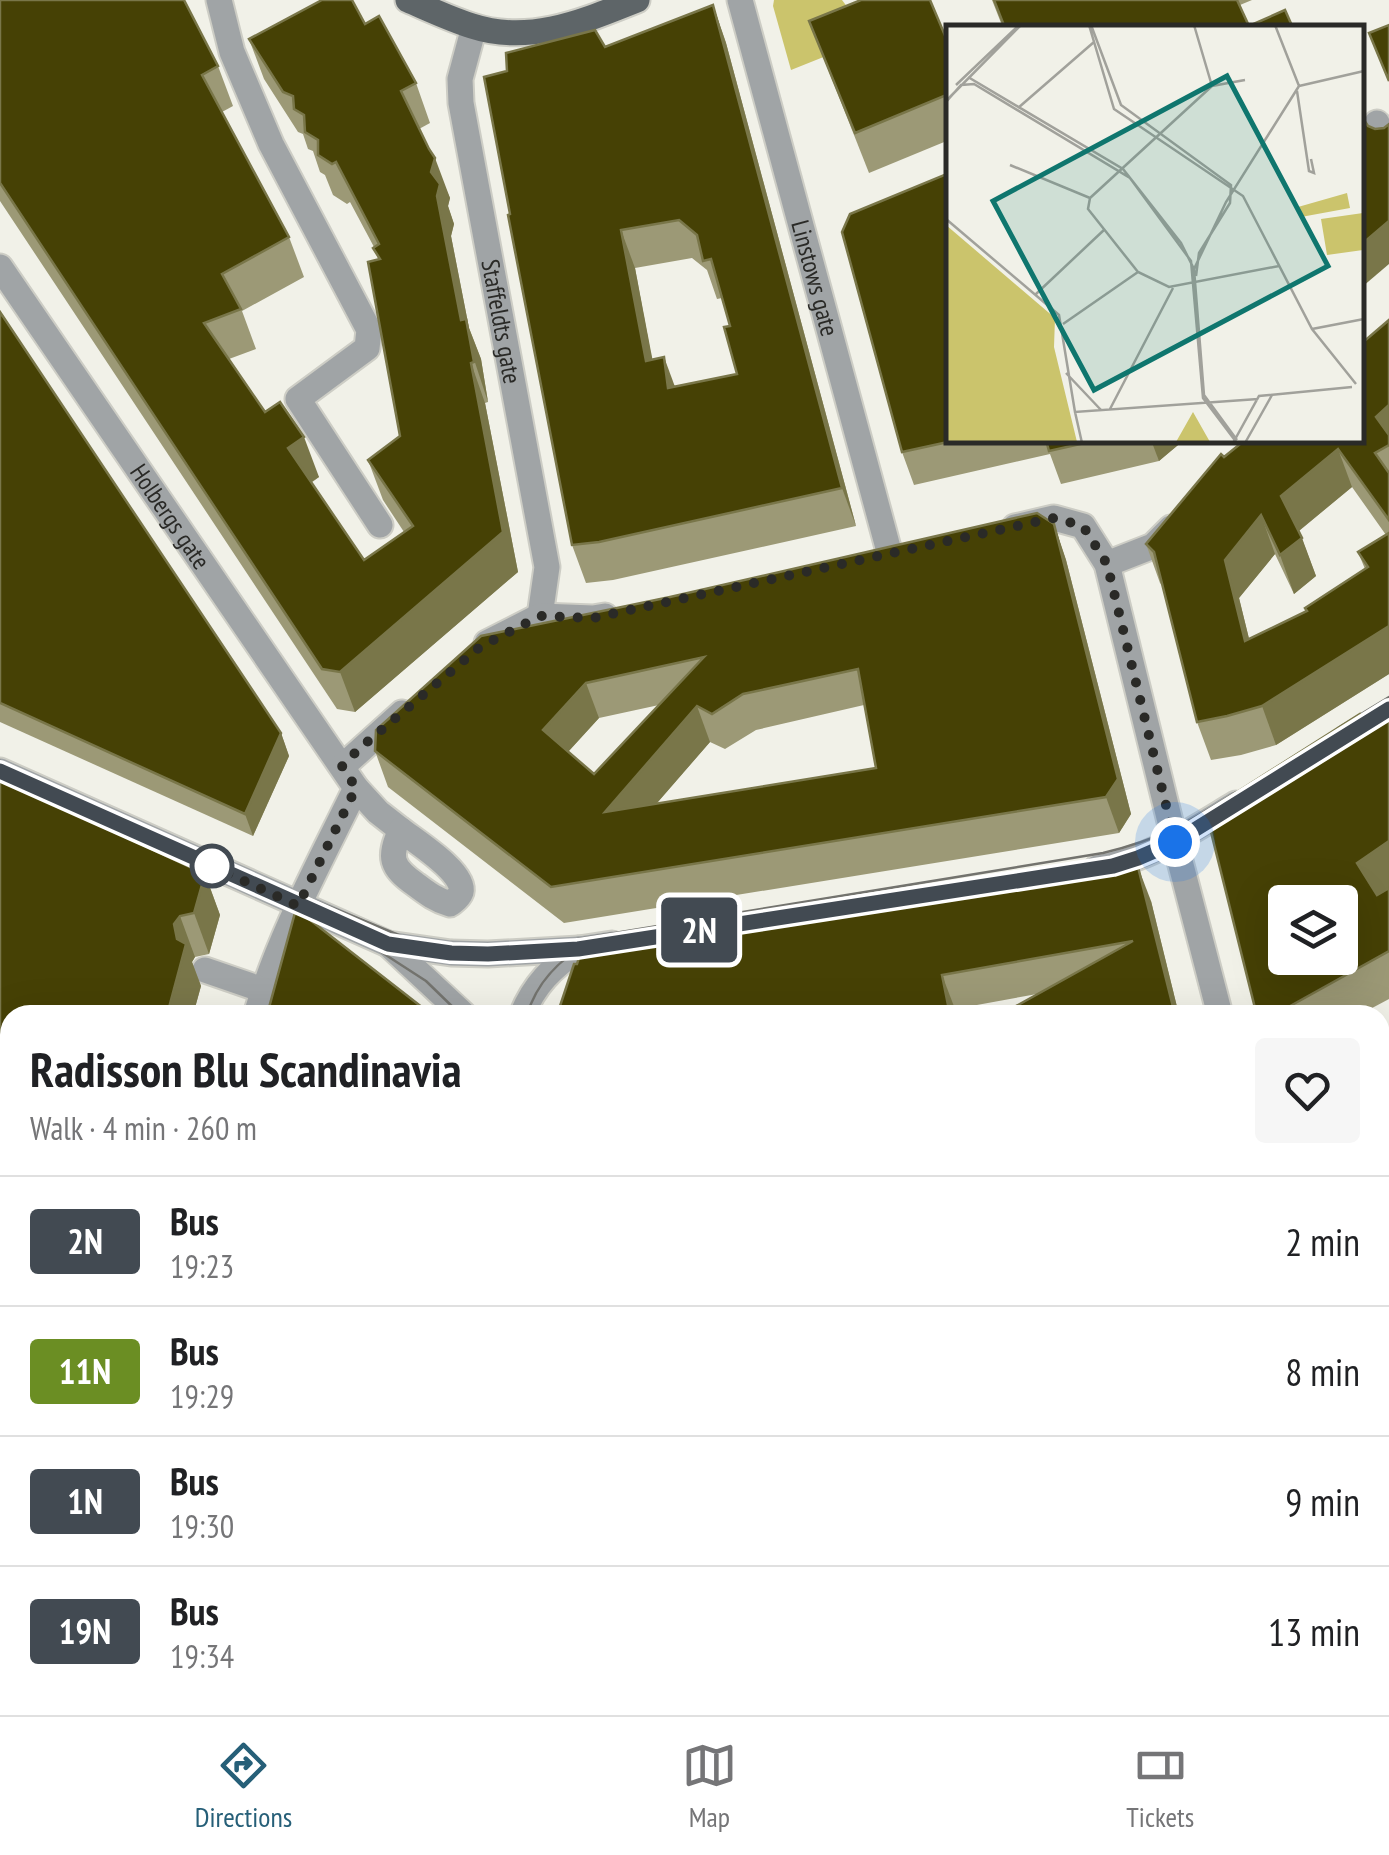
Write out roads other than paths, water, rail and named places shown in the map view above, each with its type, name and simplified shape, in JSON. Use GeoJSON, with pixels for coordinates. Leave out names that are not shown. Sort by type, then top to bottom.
{"type":"FeatureCollection","features":[{"type":"Feature","properties":{"kind":"main road"},"geometry":{"type":"LineString","coordinates":[[408,0],[474,27],[503,33],[560,29],[637,0]]}},
{"type":"Feature","properties":{"kind":"street"},"geometry":{"type":"LineString","coordinates":[[219,0],[232,52],[271,144],[368,330],[367,348],[298,399],[380,525]]}},
{"type":"Feature","properties":{"kind":"street","name":"Linstows gate"},"geometry":{"type":"LineString","coordinates":[[740,0],[890,555]]}},
{"type":"Feature","properties":{"kind":"street","name":"Staffeldts gate"},"geometry":{"type":"LineString","coordinates":[[474,27],[460,79],[461,103],[548,567],[540,616]]}},
{"type":"Feature","properties":{"kind":"street","name":"Holbergs gate"},"geometry":{"type":"LineString","coordinates":[[0,267],[349,777],[378,812],[400,830]]}},
{"type":"Feature","properties":{"kind":"street"},"geometry":{"type":"LineString","coordinates":[[1107,564],[1153,546],[1191,508]]}},
{"type":"Feature","properties":{"kind":"street"},"geometry":{"type":"LineString","coordinates":[[999,530],[1054,518],[1083,526],[1107,564],[1217,1005]]}},
{"type":"Feature","properties":{"kind":"street"},"geometry":{"type":"LineString","coordinates":[[466,660],[480,647],[540,616],[593,618],[630,610]]}},
{"type":"Feature","properties":{"kind":"street"},"geometry":{"type":"LineString","coordinates":[[259,1005],[360,748],[420,697]]}},
{"type":"Feature","properties":{"kind":"street"},"geometry":{"type":"LineString","coordinates":[[0,771],[388,944],[488,954],[578,949],[636,940]]}},
{"type":"Feature","properties":{"kind":"street"},"geometry":{"type":"LineString","coordinates":[[1075,872],[1113,866],[1175,842],[1263,787]]}},
{"type":"Feature","properties":{"kind":"street"},"geometry":{"type":"LineString","coordinates":[[388,944],[453,1005]]}},
{"type":"Feature","properties":{"kind":"street"},"geometry":{"type":"LineString","coordinates":[[526,1005],[548,971],[578,949]]}},
{"type":"Feature","properties":{"kind":"street"},"geometry":{"type":"LineString","coordinates":[[205,970],[263,990]]}},
{"type":"Feature","properties":{"kind":"tram line"},"geometry":{"type":"LineString","coordinates":[[1338,728],[1389,697]]}},
{"type":"Feature","properties":{"kind":"tram line"},"geometry":{"type":"LineString","coordinates":[[0,761],[262,879],[406,938],[478,950],[566,941],[1103,853],[1173,829],[1236,792]]}},
{"type":"Feature","properties":{"kind":"tram line"},"geometry":{"type":"LineString","coordinates":[[105,827],[375,948],[426,981],[451,1005]]}},
{"type":"Feature","properties":{"kind":"tram line"},"geometry":{"type":"LineString","coordinates":[[531,1005],[551,972],[590,942]]}}]}
